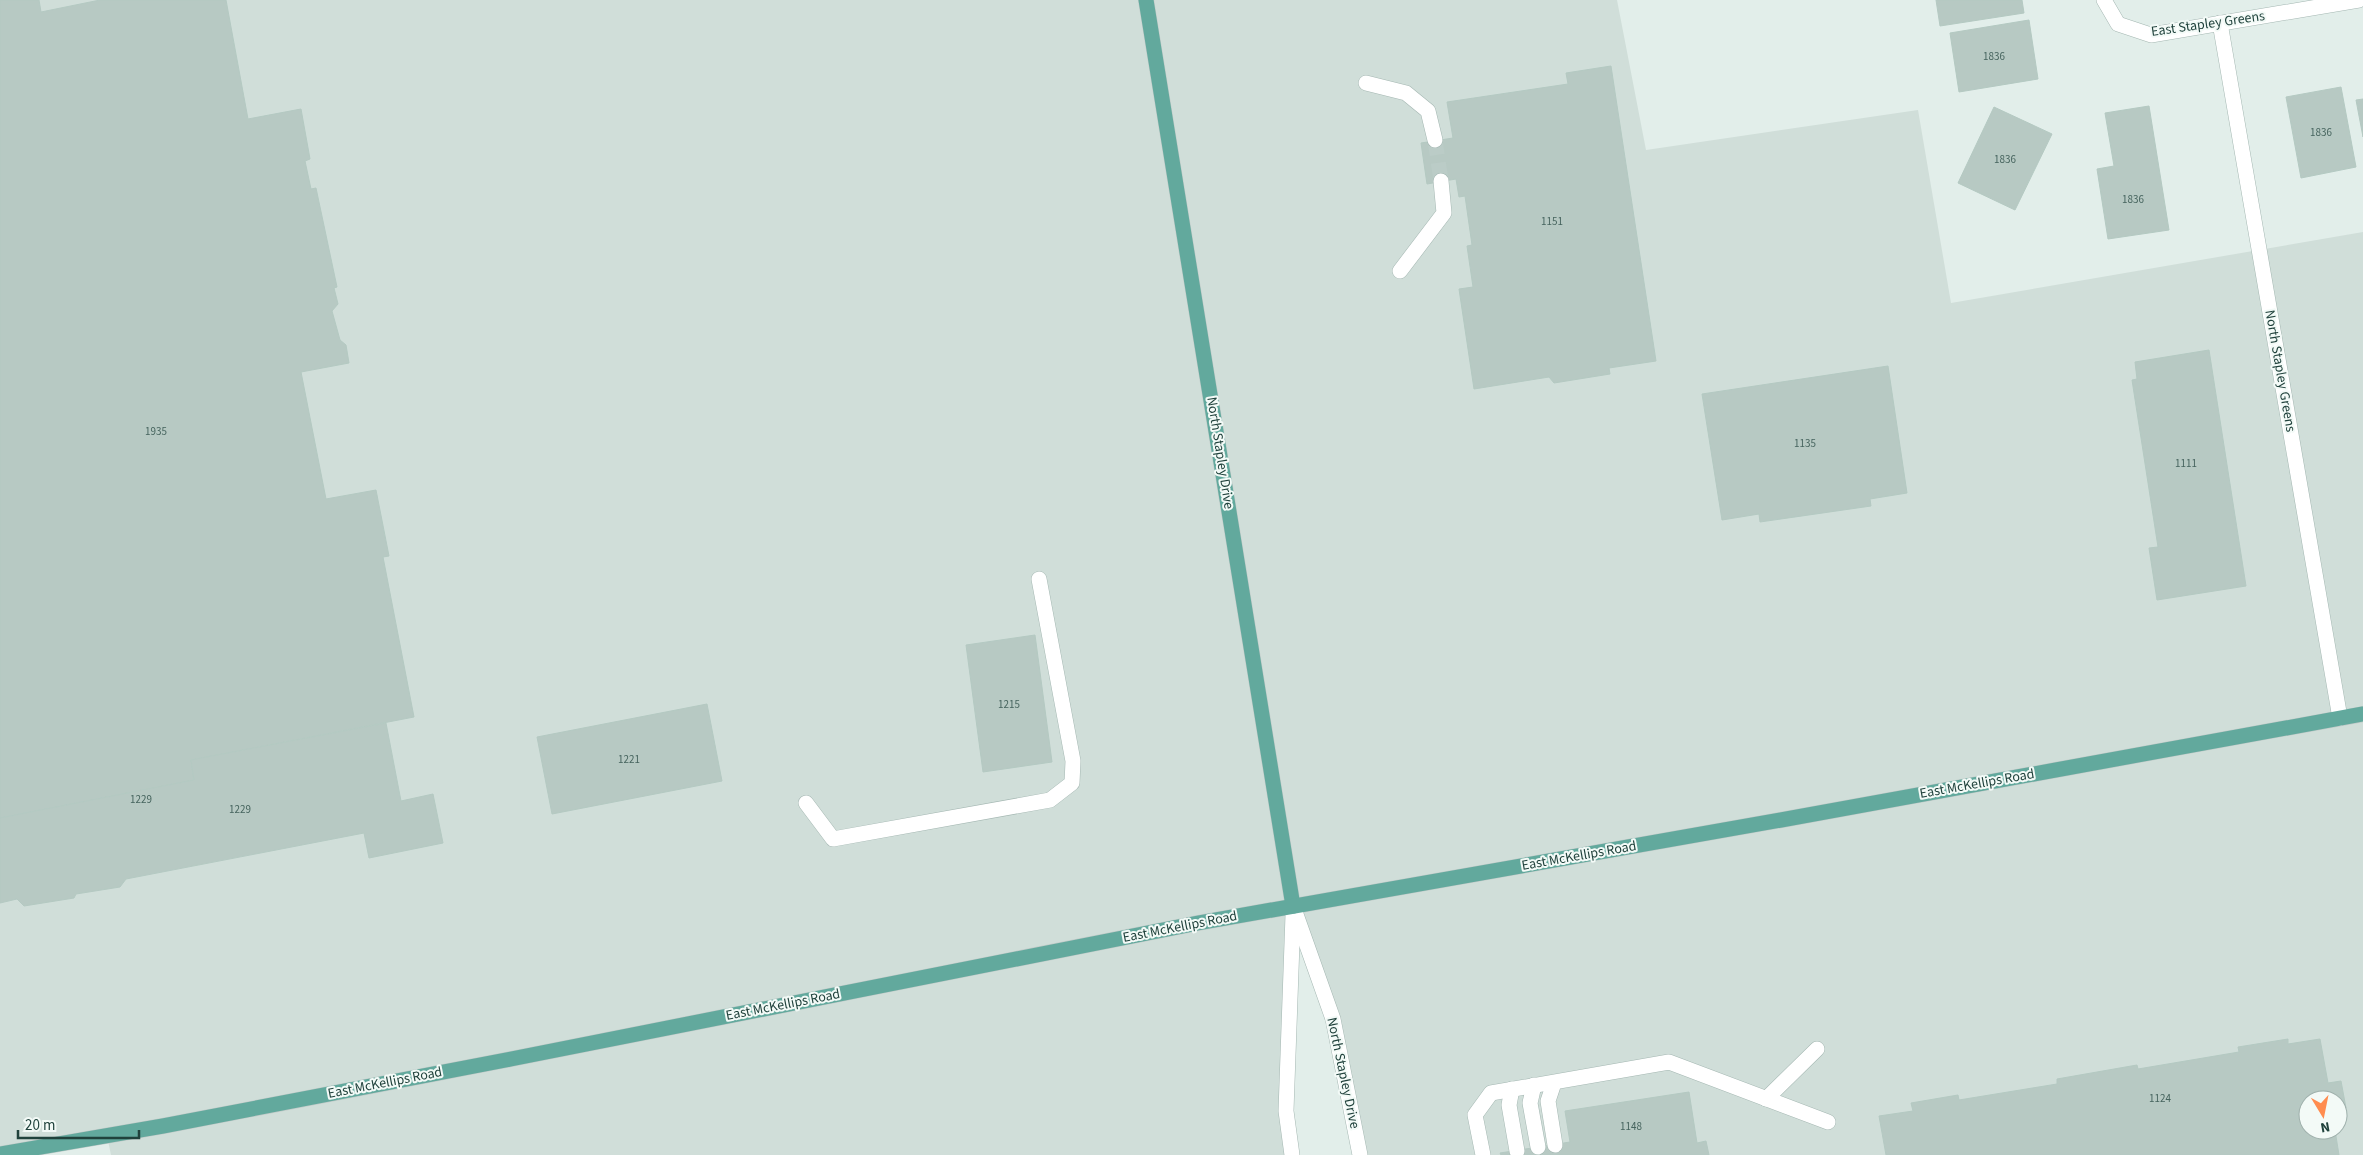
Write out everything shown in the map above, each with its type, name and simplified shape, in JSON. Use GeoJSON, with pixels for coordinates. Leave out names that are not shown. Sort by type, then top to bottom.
{"type":"FeatureCollection","features":[{"type":"Feature","properties":{"kind":"main road","name":"North Stapley Drive"},"geometry":{"type":"LineString","coordinates":[[1146,0],[1293,906]]}},
{"type":"Feature","properties":{"kind":"main road","name":"East McKellips Road"},"geometry":{"type":"LineString","coordinates":[[0,1154],[162,1126],[1188,925],[2363,714]]}},
{"type":"Feature","properties":{"kind":"street","name":"East Stapley Greens"},"geometry":{"type":"LineString","coordinates":[[2104,0],[2118,24],[2151,35],[2358,0]]}},
{"type":"Feature","properties":{"kind":"street","name":"North Stapley Greens"},"geometry":{"type":"LineString","coordinates":[[2220,23],[2340,718]]}},
{"type":"Feature","properties":{"kind":"street"},"geometry":{"type":"LineString","coordinates":[[1366,83],[1406,93],[1428,111],[1435,140]]}},
{"type":"Feature","properties":{"kind":"street"},"geometry":{"type":"LineString","coordinates":[[1400,271],[1444,213],[1440,181]]}},
{"type":"Feature","properties":{"kind":"street"},"geometry":{"type":"LineString","coordinates":[[806,804],[833,839],[1050,800],[1072,783],[1073,761],[1039,579]]}},
{"type":"Feature","properties":{"kind":"street","name":"North Stapley Drive"},"geometry":{"type":"LineString","coordinates":[[1292,1155],[1286,1111],[1293,906]]}},
{"type":"Feature","properties":{"kind":"street","name":"North Stapley Drive"},"geometry":{"type":"LineString","coordinates":[[1293,906],[1333,1019],[1360,1155]]}},
{"type":"Feature","properties":{"kind":"street"},"geometry":{"type":"LineString","coordinates":[[1766,1099],[1817,1049]]}},
{"type":"Feature","properties":{"kind":"street"},"geometry":{"type":"LineString","coordinates":[[1483,1155],[1475,1115],[1492,1093],[1670,1062],[1828,1122]]}},
{"type":"Feature","properties":{"kind":"street"},"geometry":{"type":"LineString","coordinates":[[1554,1082],[1548,1102],[1555,1145]]}},
{"type":"Feature","properties":{"kind":"street"},"geometry":{"type":"LineString","coordinates":[[1534,1085],[1530,1103],[1538,1147]]}},
{"type":"Feature","properties":{"kind":"street"},"geometry":{"type":"LineString","coordinates":[[1512,1089],[1509,1105],[1517,1151]]}},
{"type":"Feature","properties":{"kind":"shaded area"},"geometry":{"type":"Polygon","coordinates":[[[0,0],[1617,0],[1646,150],[1918,110],[1951,303],[2363,232],[2363,1155],[1359,1155],[1330,1012],[1293,908],[1292,1155],[111,1155],[107,1136],[0,1154],[0,0]]]}},
{"type":"Feature","properties":{"kind":"building"},"geometry":{"type":"Polygon","coordinates":[[[0,0],[39,0],[41,12],[100,0],[226,0],[248,119],[301,109],[310,159],[305,161],[311,189],[316,188],[337,287],[334,288],[338,304],[332,311],[340,340],[346,345],[349,363],[301,372],[326,499],[376,490],[389,556],[383,557],[414,717],[191,760],[194,780],[0,818],[0,0]]]}},
{"type":"Feature","properties":{"kind":"building"},"geometry":{"type":"Polygon","coordinates":[[[1936,0],[2022,0],[2024,13],[1940,26],[1936,0]]]}},
{"type":"Feature","properties":{"kind":"building"},"geometry":{"type":"Polygon","coordinates":[[[2029,20],[2038,79],[1959,92],[1950,33],[2029,20]]]}},
{"type":"Feature","properties":{"kind":"building"},"geometry":{"type":"Polygon","coordinates":[[[1611,66],[1656,361],[1609,368],[1610,374],[1554,383],[1549,377],[1474,389],[1459,289],[1473,287],[1467,246],[1472,245],[1465,196],[1459,197],[1456,179],[1427,184],[1421,143],[1453,138],[1447,102],[1568,84],[1566,73],[1611,66]]]}},
{"type":"Feature","properties":{"kind":"building"},"geometry":{"type":"Polygon","coordinates":[[[2341,87],[2356,167],[2301,178],[2286,97],[2341,87]]]}},
{"type":"Feature","properties":{"kind":"building"},"geometry":{"type":"Polygon","coordinates":[[[2363,99],[2363,137],[2356,100],[2363,99]]]}},
{"type":"Feature","properties":{"kind":"building"},"geometry":{"type":"Polygon","coordinates":[[[2149,106],[2169,230],[2108,239],[2097,169],[2114,166],[2105,113],[2149,106]]]}},
{"type":"Feature","properties":{"kind":"building"},"geometry":{"type":"Polygon","coordinates":[[[1994,107],[2052,134],[2015,210],[1958,183],[1994,107]]]}},
{"type":"Feature","properties":{"kind":"building"},"geometry":{"type":"Polygon","coordinates":[[[2209,350],[2246,586],[2157,600],[2149,548],[2158,547],[2132,380],[2137,379],[2135,362],[2209,350]]]}},
{"type":"Feature","properties":{"kind":"building"},"geometry":{"type":"Polygon","coordinates":[[[1888,366],[1907,493],[1870,499],[1871,506],[1760,522],[1759,514],[1722,520],[1702,394],[1888,366]]]}},
{"type":"Feature","properties":{"kind":"building"},"geometry":{"type":"Polygon","coordinates":[[[1035,635],[1052,762],[983,772],[966,645],[1035,635]]]}},
{"type":"Feature","properties":{"kind":"building"},"geometry":{"type":"Polygon","coordinates":[[[707,704],[722,781],[552,814],[537,737],[707,704]]]}},
{"type":"Feature","properties":{"kind":"building"},"geometry":{"type":"Polygon","coordinates":[[[386,723],[401,801],[433,794],[443,843],[369,858],[364,833],[126,879],[120,887],[76,894],[74,898],[24,906],[17,899],[0,903],[0,818],[194,780],[191,760],[386,723]]]}},
{"type":"Feature","properties":{"kind":"building"},"geometry":{"type":"Polygon","coordinates":[[[2288,1039],[2288,1044],[2320,1039],[2328,1083],[2341,1081],[2343,1090],[2298,1090],[2298,1140],[2337,1140],[2339,1155],[1886,1155],[1879,1116],[1913,1111],[1911,1103],[1958,1095],[1959,1100],[2057,1084],[2057,1079],[2137,1065],[2138,1069],[2239,1052],[2238,1047],[2288,1039]]]}},
{"type":"Feature","properties":{"kind":"building"},"geometry":{"type":"Polygon","coordinates":[[[1689,1092],[1697,1143],[1706,1141],[1709,1155],[1501,1155],[1500,1153],[1570,1142],[1565,1111],[1689,1092]]]}},
{"type":"Feature","properties":{"kind":"tunnel"},"geometry":{"type":"LineString","coordinates":[[1435,140],[1441,181]]}}]}
